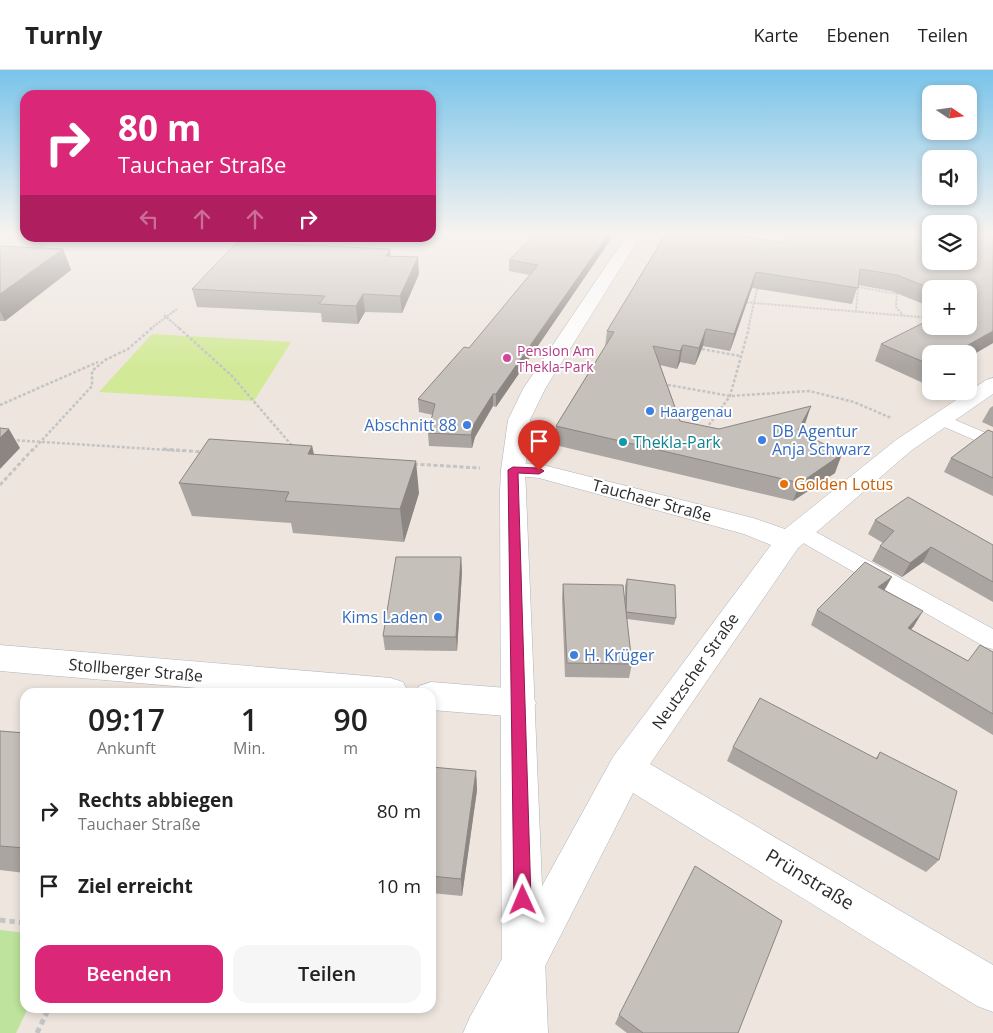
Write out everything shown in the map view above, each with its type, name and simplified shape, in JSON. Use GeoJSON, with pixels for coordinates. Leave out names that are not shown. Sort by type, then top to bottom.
{"type":"FeatureCollection","features":[{"type":"Feature","properties":{"kind":"street"},"geometry":{"type":"LineString","coordinates":[[525,1033],[513,470],[519,420],[534,389],[607,277]]}},
{"type":"Feature","properties":{"kind":"street","name":"Neutzscher Straße"},"geometry":{"type":"LineString","coordinates":[[486,1033],[626,769],[793,536],[931,425],[993,384]]}},
{"type":"Feature","properties":{"kind":"street","name":"Tauchaer Straße"},"geometry":{"type":"LineString","coordinates":[[513,470],[539,471],[793,536]]}},
{"type":"Feature","properties":{"kind":"street","name":"Stollberger Straße"},"geometry":{"type":"LineString","coordinates":[[0,658],[345,688]]}},
{"type":"Feature","properties":{"kind":"street"},"geometry":{"type":"LineString","coordinates":[[436,696],[519,703]]}},
{"type":"Feature","properties":{"kind":"street","name":"Prünstraße"},"geometry":{"type":"LineString","coordinates":[[626,769],[993,990]]}},
{"type":"Feature","properties":{"kind":"lane"},"geometry":{"type":"LineString","coordinates":[[931,425],[993,443]]}},
{"type":"Feature","properties":{"kind":"lane"},"geometry":{"type":"LineString","coordinates":[[793,536],[993,640]]}},
{"type":"Feature","properties":{"kind":"path"},"geometry":{"type":"LineString","coordinates":[[703,432],[730,396],[753,313],[753,302],[759,281]]}},
{"type":"Feature","properties":{"kind":"path"},"geometry":{"type":"LineString","coordinates":[[856,312],[858,287],[898,294],[896,307],[903,315]]}},
{"type":"Feature","properties":{"kind":"path"},"geometry":{"type":"LineString","coordinates":[[739,302],[922,317]]}},
{"type":"Feature","properties":{"kind":"path"},"geometry":{"type":"LineString","coordinates":[[0,405],[129,348],[164,315],[177,309]]}},
{"type":"Feature","properties":{"kind":"path"},"geometry":{"type":"LineString","coordinates":[[164,315],[232,376],[297,450]]}},
{"type":"Feature","properties":{"kind":"path"},"geometry":{"type":"LineString","coordinates":[[702,348],[740,356]]}},
{"type":"Feature","properties":{"kind":"path"},"geometry":{"type":"LineString","coordinates":[[553,360],[600,369]]}},
{"type":"Feature","properties":{"kind":"path"},"geometry":{"type":"LineString","coordinates":[[0,485],[92,386],[92,371],[101,361]]}},
{"type":"Feature","properties":{"kind":"path"},"geometry":{"type":"LineString","coordinates":[[654,382],[700,392],[730,396],[788,391],[816,392],[931,425]]}},
{"type":"Feature","properties":{"kind":"path"},"geometry":{"type":"LineString","coordinates":[[8,440],[208,452]]}},
{"type":"Feature","properties":{"kind":"path"},"geometry":{"type":"LineString","coordinates":[[408,464],[513,470]]}},
{"type":"Feature","properties":{"kind":"path"},"geometry":{"type":"LineString","coordinates":[[0,920],[20,922]]}},
{"type":"Feature","properties":{"kind":"path"},"geometry":{"type":"LineString","coordinates":[[37,1033],[47,1013]]}},
{"type":"Feature","properties":{"kind":"green space"},"geometry":{"type":"Polygon","coordinates":[[[152,334],[291,342],[254,401],[99,392],[152,334]]]}},
{"type":"Feature","properties":{"kind":"green space"},"geometry":{"type":"Polygon","coordinates":[[[0,930],[20,932],[20,1013],[26,1013],[16,1033],[0,1033],[0,930]]]}},
{"type":"Feature","properties":{"kind":"building"},"geometry":{"type":"Polygon","coordinates":[[[0,277],[24,277],[0,294],[0,277]]]}},
{"type":"Feature","properties":{"kind":"building"},"geometry":{"type":"Polygon","coordinates":[[[204,277],[409,277],[400,296],[363,294],[356,306],[319,304],[325,296],[192,289],[204,277]]]}},
{"type":"Feature","properties":{"kind":"building"},"geometry":{"type":"Polygon","coordinates":[[[528,277],[578,277],[496,394],[493,394],[474,424],[471,435],[428,433],[435,404],[418,399],[464,347],[469,348],[528,277]]]}},
{"type":"Feature","properties":{"kind":"building"},"geometry":{"type":"Polygon","coordinates":[[[640,277],[754,277],[734,334],[706,329],[699,348],[683,345],[680,351],[653,346],[680,421],[719,429],[811,406],[798,430],[842,454],[800,483],[556,426],[614,332],[607,331],[640,277]]]}},
{"type":"Feature","properties":{"kind":"building"},"geometry":{"type":"Polygon","coordinates":[[[787,277],[859,277],[858,288],[787,277]]]}},
{"type":"Feature","properties":{"kind":"building"},"geometry":{"type":"Polygon","coordinates":[[[902,277],[993,277],[993,331],[968,345],[922,345],[922,361],[881,344],[922,324],[922,335],[977,335],[977,280],[922,280],[922,285],[902,277]]]}},
{"type":"Feature","properties":{"kind":"building"},"geometry":{"type":"Polygon","coordinates":[[[0,428],[9,429],[0,438],[0,428]]]}},
{"type":"Feature","properties":{"kind":"building"},"geometry":{"type":"Polygon","coordinates":[[[988,430],[993,432],[993,478],[951,458],[988,430]]]}},
{"type":"Feature","properties":{"kind":"building"},"geometry":{"type":"Polygon","coordinates":[[[209,439],[312,446],[308,454],[416,461],[400,509],[285,501],[289,492],[179,483],[209,439]]]}},
{"type":"Feature","properties":{"kind":"building"},"geometry":{"type":"Polygon","coordinates":[[[908,497],[993,545],[993,582],[931,547],[910,563],[880,546],[894,531],[875,520],[908,497]]]}},
{"type":"Feature","properties":{"kind":"building"},"geometry":{"type":"Polygon","coordinates":[[[396,557],[461,557],[456,637],[383,636],[396,557]]]}},
{"type":"Feature","properties":{"kind":"building"},"geometry":{"type":"Polygon","coordinates":[[[865,562],[892,577],[878,587],[923,611],[908,628],[968,661],[980,645],[993,652],[993,714],[817,610],[865,562]]]}},
{"type":"Feature","properties":{"kind":"building"},"geometry":{"type":"Polygon","coordinates":[[[627,579],[675,585],[676,618],[626,612],[627,579]]]}},
{"type":"Feature","properties":{"kind":"building"},"geometry":{"type":"Polygon","coordinates":[[[563,584],[623,585],[632,664],[567,663],[563,584]]]}},
{"type":"Feature","properties":{"kind":"building"},"geometry":{"type":"Polygon","coordinates":[[[760,698],[877,759],[880,752],[957,791],[939,860],[733,747],[760,698]]]}},
{"type":"Feature","properties":{"kind":"building"},"geometry":{"type":"Polygon","coordinates":[[[0,731],[20,733],[20,848],[0,846],[0,731]]]}},
{"type":"Feature","properties":{"kind":"building"},"geometry":{"type":"Polygon","coordinates":[[[436,767],[476,771],[461,879],[436,876],[436,767]]]}},
{"type":"Feature","properties":{"kind":"building"},"geometry":{"type":"Polygon","coordinates":[[[695,866],[782,921],[738,1033],[643,1033],[619,1015],[695,866]]]}},
{"type":"Feature","properties":{"kind":"place","name":"Pension Am Thekla-Park"},"geometry":{"type":"Point","coordinates":[507,358]}},
{"type":"Feature","properties":{"kind":"place","name":"Haargenau"},"geometry":{"type":"Point","coordinates":[650,411]}},
{"type":"Feature","properties":{"kind":"place","name":"Abschnitt 88"},"geometry":{"type":"Point","coordinates":[467,425]}},
{"type":"Feature","properties":{"kind":"place","name":"DB Agentur Anja Schwarz"},"geometry":{"type":"Point","coordinates":[762,440]}},
{"type":"Feature","properties":{"kind":"place","name":"Thekla-Park"},"geometry":{"type":"Point","coordinates":[623,442]}},
{"type":"Feature","properties":{"kind":"place","name":"Golden Lotus"},"geometry":{"type":"Point","coordinates":[784,484]}},
{"type":"Feature","properties":{"kind":"place","name":"Kims Laden"},"geometry":{"type":"Point","coordinates":[438,617]}},
{"type":"Feature","properties":{"kind":"place","name":"H. Krüger"},"geometry":{"type":"Point","coordinates":[574,655]}},
{"type":"Feature","properties":{"kind":"route"},"geometry":{"type":"LineString","coordinates":[[523,900],[513,470],[539,471]]}}]}
